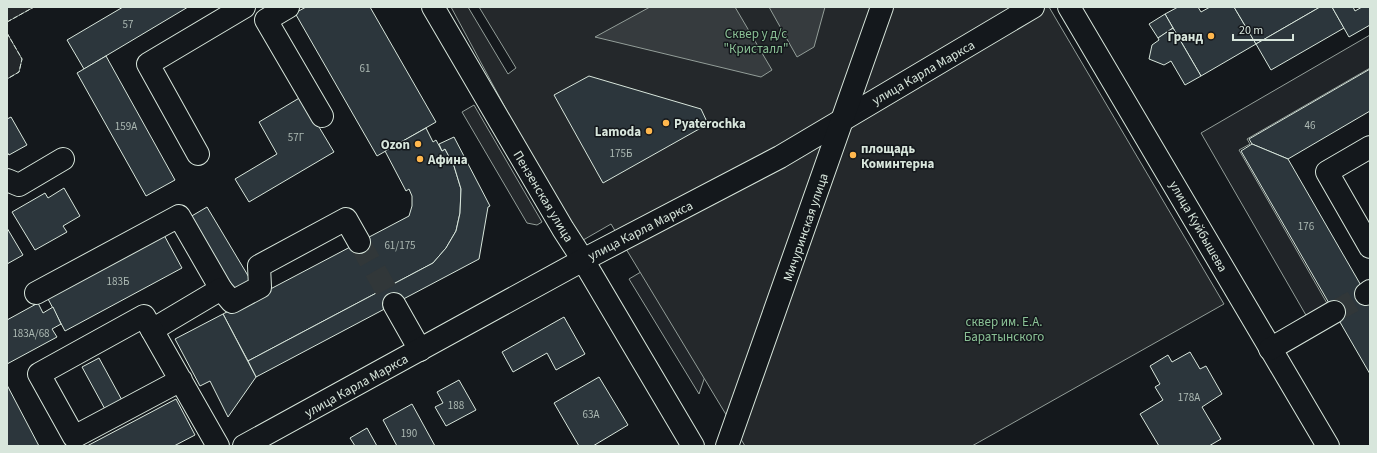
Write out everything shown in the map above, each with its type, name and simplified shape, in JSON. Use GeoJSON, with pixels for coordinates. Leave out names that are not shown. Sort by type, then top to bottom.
{"type":"FeatureCollection","features":[{"type":"Feature","properties":{"kind":"main road"},"geometry":{"type":"LineString","coordinates":[[198,154],[148,64],[244,7]]}},
{"type":"Feature","properties":{"kind":"main road"},"geometry":{"type":"LineString","coordinates":[[288,7],[266,20],[322,116]]}},
{"type":"Feature","properties":{"kind":"main road","name":"Пензенская улица"},"geometry":{"type":"LineString","coordinates":[[433,7],[563,229],[583,260],[693,446]]}},
{"type":"Feature","properties":{"kind":"main road","name":"Мичуринская улица"},"geometry":{"type":"LineString","coordinates":[[727,446],[882,7]]}},
{"type":"Feature","properties":{"kind":"main road","name":"улица Карла Маркса"},"geometry":{"type":"LineString","coordinates":[[244,446],[583,260],[780,157],[1033,7]]}},
{"type":"Feature","properties":{"kind":"main road","name":"улица Куйбышева"},"geometry":{"type":"LineString","coordinates":[[1070,7],[1328,446]]}},
{"type":"Feature","properties":{"kind":"main road"},"geometry":{"type":"LineString","coordinates":[[1370,147],[1326,172],[1370,247]]}},
{"type":"Feature","properties":{"kind":"main road"},"geometry":{"type":"LineString","coordinates":[[7,180],[19,185],[63,159]]}},
{"type":"Feature","properties":{"kind":"main road"},"geometry":{"type":"LineString","coordinates":[[36,293],[179,216],[221,289],[232,302],[260,287],[259,266],[346,219],[359,242]]}},
{"type":"Feature","properties":{"kind":"main road"},"geometry":{"type":"LineString","coordinates":[[152,330],[221,289]]}},
{"type":"Feature","properties":{"kind":"main road"},"geometry":{"type":"LineString","coordinates":[[394,304],[420,350]]}},
{"type":"Feature","properties":{"kind":"main road"},"geometry":{"type":"LineString","coordinates":[[1270,349],[1334,312]]}},
{"type":"Feature","properties":{"kind":"main road"},"geometry":{"type":"LineString","coordinates":[[181,380],[74,437],[38,374],[144,316],[181,380],[218,446]]}},
{"type":"Feature","properties":{"kind":"shaded area"},"geometry":{"type":"Polygon","coordinates":[[[7,7],[34,7],[7,22],[7,7]]]}},
{"type":"Feature","properties":{"kind":"shaded area","name":"площадь Коминтерна"},"geometry":{"type":"Polygon","coordinates":[[[451,7],[468,7],[508,74],[516,68],[479,7],[1049,7],[1224,304],[972,446],[745,446],[611,224],[578,243],[451,7]]]}},
{"type":"Feature","properties":{"kind":"shaded area","name":"Сквер у д/с \"Кристалл\""},"geometry":{"type":"Polygon","coordinates":[[[650,7],[735,7],[772,70],[761,77],[595,37],[650,7]]]}},
{"type":"Feature","properties":{"kind":"shaded area"},"geometry":{"type":"Polygon","coordinates":[[[769,7],[825,7],[814,47],[797,57],[769,7]]]}},
{"type":"Feature","properties":{"kind":"shaded area"},"geometry":{"type":"Polygon","coordinates":[[[7,33],[22,59],[19,72],[7,79],[7,33]]]}},
{"type":"Feature","properties":{"kind":"shaded area"},"geometry":{"type":"Polygon","coordinates":[[[1370,35],[1370,68],[1247,139],[1250,144],[1239,150],[1328,305],[1307,317],[1201,133],[1370,35]]]}},
{"type":"Feature","properties":{"kind":"shaded area"},"geometry":{"type":"Polygon","coordinates":[[[474,105],[542,222],[537,225],[527,223],[462,112],[474,105]]]}},
{"type":"Feature","properties":{"kind":"shaded area"},"geometry":{"type":"Polygon","coordinates":[[[766,198],[699,394],[629,279],[766,198]]]}},
{"type":"Feature","properties":{"kind":"building"},"geometry":{"type":"Polygon","coordinates":[[[123,7],[188,7],[84,69],[67,40],[123,7]]]}},
{"type":"Feature","properties":{"kind":"building"},"geometry":{"type":"Polygon","coordinates":[[[306,7],[370,7],[436,122],[377,156],[295,13],[306,7]]]}},
{"type":"Feature","properties":{"kind":"building"},"geometry":{"type":"Polygon","coordinates":[[[1178,7],[1198,7],[1201,12],[1210,7],[1234,7],[1256,44],[1201,76],[1165,14],[1178,7]]]}},
{"type":"Feature","properties":{"kind":"building"},"geometry":{"type":"Polygon","coordinates":[[[1234,7],[1320,7],[1256,44],[1234,7]]]}},
{"type":"Feature","properties":{"kind":"building"},"geometry":{"type":"Polygon","coordinates":[[[1320,7],[1332,7],[1344,28],[1271,70],[1256,44],[1320,7]]]}},
{"type":"Feature","properties":{"kind":"building"},"geometry":{"type":"Polygon","coordinates":[[[1332,7],[1353,7],[1355,11],[1362,7],[1370,7],[1370,25],[1349,37],[1332,7]]]}},
{"type":"Feature","properties":{"kind":"building"},"geometry":{"type":"Polygon","coordinates":[[[1165,14],[1173,28],[1158,38],[1149,24],[1165,14]]]}},
{"type":"Feature","properties":{"kind":"building"},"geometry":{"type":"Polygon","coordinates":[[[1173,28],[1201,76],[1185,85],[1171,61],[1164,65],[1149,59],[1152,45],[1159,40],[1158,38],[1173,28]]]}},
{"type":"Feature","properties":{"kind":"building"},"geometry":{"type":"Polygon","coordinates":[[[106,56],[175,180],[146,196],[77,73],[106,56]]]}},
{"type":"Feature","properties":{"kind":"building"},"geometry":{"type":"Polygon","coordinates":[[[1370,69],[1370,111],[1288,159],[1252,144],[1249,139],[1370,69]]]}},
{"type":"Feature","properties":{"kind":"building"},"geometry":{"type":"Polygon","coordinates":[[[589,76],[701,109],[708,124],[603,183],[554,95],[589,76]]]}},
{"type":"Feature","properties":{"kind":"building"},"geometry":{"type":"Polygon","coordinates":[[[301,97],[334,152],[249,202],[235,179],[277,154],[259,122],[301,97]]]}},
{"type":"Feature","properties":{"kind":"building"},"geometry":{"type":"Polygon","coordinates":[[[11,117],[27,145],[9,155],[7,152],[7,119],[11,117]]]}},
{"type":"Feature","properties":{"kind":"building"},"geometry":{"type":"Polygon","coordinates":[[[426,128],[433,142],[436,140],[442,151],[445,149],[454,166],[461,189],[460,213],[456,231],[446,248],[433,263],[248,361],[223,314],[409,216],[412,206],[412,196],[409,189],[406,191],[385,151],[426,128]]]}},
{"type":"Feature","properties":{"kind":"building"},"geometry":{"type":"Polygon","coordinates":[[[454,137],[490,206],[488,207],[479,259],[256,377],[248,361],[433,263],[446,248],[456,231],[460,213],[461,189],[454,166],[445,149],[442,151],[439,144],[454,137]]]}},
{"type":"Feature","properties":{"kind":"building"},"geometry":{"type":"Polygon","coordinates":[[[1252,144],[1288,159],[1370,301],[1370,374],[1241,151],[1252,144]]]}},
{"type":"Feature","properties":{"kind":"building"},"geometry":{"type":"Polygon","coordinates":[[[64,188],[80,216],[63,226],[67,232],[35,250],[12,212],[45,193],[48,198],[64,188]]]}},
{"type":"Feature","properties":{"kind":"building"},"geometry":{"type":"Polygon","coordinates":[[[207,207],[253,284],[235,294],[190,217],[207,207]]]}},
{"type":"Feature","properties":{"kind":"building"},"geometry":{"type":"Polygon","coordinates":[[[7,228],[23,255],[7,264],[7,228]]]}},
{"type":"Feature","properties":{"kind":"building"},"geometry":{"type":"Polygon","coordinates":[[[164,235],[182,268],[65,331],[47,297],[164,235]]]}},
{"type":"Feature","properties":{"kind":"building"},"geometry":{"type":"Polygon","coordinates":[[[38,303],[43,313],[53,307],[61,324],[52,329],[57,337],[7,364],[7,320],[38,303]]]}},
{"type":"Feature","properties":{"kind":"building"},"geometry":{"type":"Polygon","coordinates":[[[223,314],[256,377],[228,417],[210,381],[200,386],[175,339],[223,314]]]}},
{"type":"Feature","properties":{"kind":"building"},"geometry":{"type":"Polygon","coordinates":[[[564,317],[585,354],[556,370],[547,353],[513,372],[502,352],[564,317]]]}},
{"type":"Feature","properties":{"kind":"building"},"geometry":{"type":"Polygon","coordinates":[[[1190,352],[1200,369],[1206,366],[1222,394],[1202,407],[1221,439],[1209,446],[1159,446],[1140,414],[1163,400],[1155,387],[1160,384],[1150,366],[1168,355],[1172,362],[1190,352]]]}},
{"type":"Feature","properties":{"kind":"building"},"geometry":{"type":"Polygon","coordinates":[[[99,358],[123,402],[106,411],[82,367],[99,358]]]}},
{"type":"Feature","properties":{"kind":"building"},"geometry":{"type":"Polygon","coordinates":[[[599,377],[628,425],[593,446],[579,446],[554,403],[599,377]]]}},
{"type":"Feature","properties":{"kind":"building"},"geometry":{"type":"Polygon","coordinates":[[[459,380],[476,410],[446,426],[435,407],[443,403],[437,392],[459,380]]]}},
{"type":"Feature","properties":{"kind":"building"},"geometry":{"type":"Polygon","coordinates":[[[7,385],[39,446],[7,446],[7,385]]]}},
{"type":"Feature","properties":{"kind":"building"},"geometry":{"type":"Polygon","coordinates":[[[176,399],[195,435],[174,446],[87,446],[176,399]]]}},
{"type":"Feature","properties":{"kind":"building"},"geometry":{"type":"Polygon","coordinates":[[[412,404],[435,446],[397,446],[383,420],[412,404]]]}},
{"type":"Feature","properties":{"kind":"building"},"geometry":{"type":"Polygon","coordinates":[[[367,428],[377,446],[355,446],[350,438],[367,428]]]}},
{"type":"Feature","properties":{"kind":"tunnel"},"geometry":{"type":"LineString","coordinates":[[359,242],[394,304]]}},
{"type":"Feature","properties":{"kind":"tunnel"},"geometry":{"type":"LineString","coordinates":[[1334,312],[1366,294]]}},
{"type":"Feature","properties":{"kind":"fence"},"geometry":{"type":"LineString","coordinates":[[7,22],[34,7]]}},
{"type":"Feature","properties":{"kind":"fence"},"geometry":{"type":"LineString","coordinates":[[7,33],[22,59],[19,72],[7,79]]}},
{"type":"Feature","properties":{"kind":"place","name":"Гранд"},"geometry":{"type":"Point","coordinates":[1211,36]}},
{"type":"Feature","properties":{"kind":"place","name":"Pyaterochka"},"geometry":{"type":"Point","coordinates":[666,123]}},
{"type":"Feature","properties":{"kind":"place","name":"Lamoda"},"geometry":{"type":"Point","coordinates":[649,131]}},
{"type":"Feature","properties":{"kind":"place","name":"Ozon"},"geometry":{"type":"Point","coordinates":[418,144]}},
{"type":"Feature","properties":{"kind":"place","name":"площадь Коминтерна"},"geometry":{"type":"Point","coordinates":[853,155]}},
{"type":"Feature","properties":{"kind":"place","name":"Афина"},"geometry":{"type":"Point","coordinates":[420,159]}},
{"type":"Feature","properties":{"kind":"park label","name":"сквер им. Е.А. Баратынского"},"geometry":{"type":"Point","coordinates":[1004,328]}}]}
